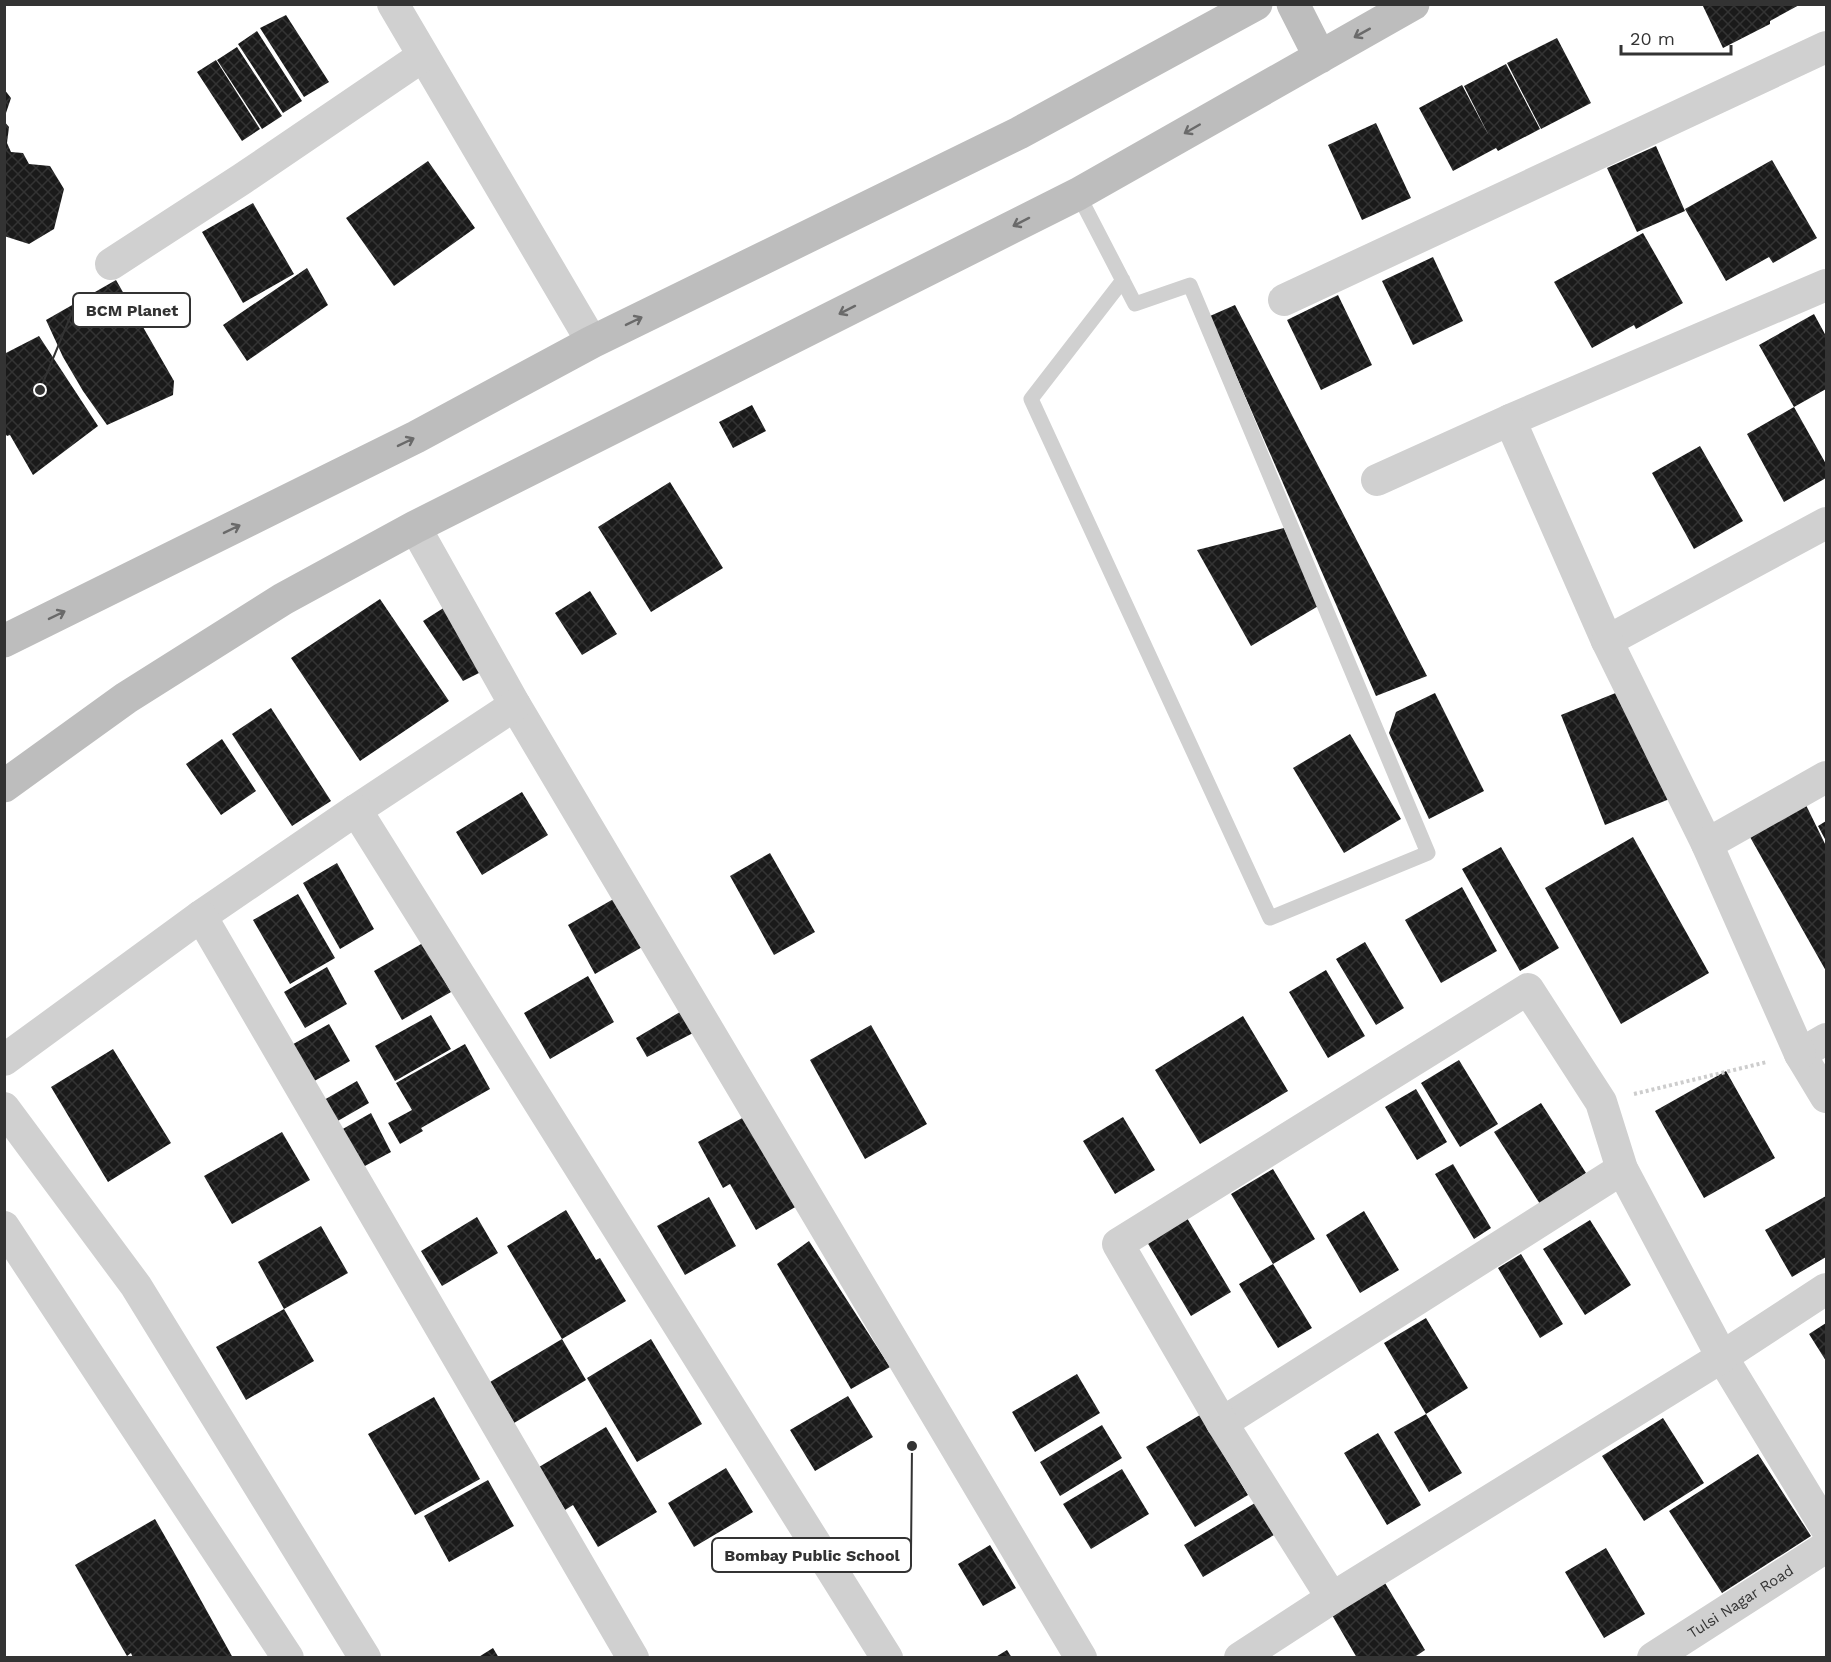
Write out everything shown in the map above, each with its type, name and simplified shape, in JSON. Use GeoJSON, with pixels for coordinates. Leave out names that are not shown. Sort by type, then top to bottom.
{"type":"FeatureCollection","features":[{"type":"Feature","properties":{"kind":"street"},"geometry":{"type":"LineString","coordinates":[[393,4],[592,342]]}},
{"type":"Feature","properties":{"kind":"street"},"geometry":{"type":"LineString","coordinates":[[4,642],[416,437],[592,342],[1019,133],[1256,4]]}},
{"type":"Feature","properties":{"kind":"street"},"geometry":{"type":"LineString","coordinates":[[1293,4],[1320,57]]}},
{"type":"Feature","properties":{"kind":"street"},"geometry":{"type":"LineString","coordinates":[[4,786],[126,698],[283,599],[415,527],[1078,194],[1413,4]]}},
{"type":"Feature","properties":{"kind":"street"},"geometry":{"type":"LineString","coordinates":[[1284,300],[1827,47]]}},
{"type":"Feature","properties":{"kind":"street"},"geometry":{"type":"LineString","coordinates":[[111,264],[242,179],[423,56]]}},
{"type":"Feature","properties":{"kind":"street"},"geometry":{"type":"LineString","coordinates":[[1377,480],[1510,420],[1827,285]]}},
{"type":"Feature","properties":{"kind":"street"},"geometry":{"type":"LineString","coordinates":[[1510,420],[1607,642],[1707,844],[1813,1046],[1827,1097]]}},
{"type":"Feature","properties":{"kind":"street"},"geometry":{"type":"LineString","coordinates":[[1607,642],[1827,523]]}},
{"type":"Feature","properties":{"kind":"street"},"geometry":{"type":"LineString","coordinates":[[415,527],[515,705],[1081,1658]]}},
{"type":"Feature","properties":{"kind":"street"},"geometry":{"type":"LineString","coordinates":[[4,1060],[201,916],[515,705]]}},
{"type":"Feature","properties":{"kind":"street"},"geometry":{"type":"LineString","coordinates":[[1707,844],[1827,777]]}},
{"type":"Feature","properties":{"kind":"street"},"geometry":{"type":"LineString","coordinates":[[356,810],[887,1658]]}},
{"type":"Feature","properties":{"kind":"street"},"geometry":{"type":"LineString","coordinates":[[201,916],[633,1658]]}},
{"type":"Feature","properties":{"kind":"street"},"geometry":{"type":"LineString","coordinates":[[1332,1598],[1222,1423],[1118,1244],[1528,989],[1601,1102],[1622,1169],[1722,1357],[1827,1528]]}},
{"type":"Feature","properties":{"kind":"street"},"geometry":{"type":"LineString","coordinates":[[4,1108],[136,1286],[364,1658]]}},
{"type":"Feature","properties":{"kind":"street"},"geometry":{"type":"LineString","coordinates":[[1222,1423],[1622,1169]]}},
{"type":"Feature","properties":{"kind":"street"},"geometry":{"type":"LineString","coordinates":[[4,1227],[288,1658]]}},
{"type":"Feature","properties":{"kind":"street"},"geometry":{"type":"LineString","coordinates":[[1240,1658],[1332,1598],[1722,1357],[1827,1288]]}},
{"type":"Feature","properties":{"kind":"street","name":"Tulsi Nagar Road"},"geometry":{"type":"LineString","coordinates":[[1653,1658],[1827,1547]]}},
{"type":"Feature","properties":{"kind":"lane"},"geometry":{"type":"LineString","coordinates":[[1078,194],[1123,280],[1135,304],[1190,285],[1428,853],[1270,918],[1031,399],[1123,280]]}},
{"type":"Feature","properties":{"kind":"path"},"geometry":{"type":"LineString","coordinates":[[1601,1102],[1813,1046]]}},
{"type":"Feature","properties":{"kind":"building"},"geometry":{"type":"Polygon","coordinates":[[[1702,4],[1801,4],[1770,21],[1770,24],[1723,48],[1702,4]]]}},
{"type":"Feature","properties":{"kind":"building"},"geometry":{"type":"Polygon","coordinates":[[[286,15],[329,82],[304,97],[260,28],[286,15]]]}},
{"type":"Feature","properties":{"kind":"building"},"geometry":{"type":"Polygon","coordinates":[[[257,31],[302,101],[283,113],[238,44],[257,31]]]}},
{"type":"Feature","properties":{"kind":"building"},"geometry":{"type":"Polygon","coordinates":[[[1557,38],[1591,103],[1541,129],[1507,63],[1557,38]]]}},
{"type":"Feature","properties":{"kind":"building"},"geometry":{"type":"Polygon","coordinates":[[[237,47],[282,116],[262,129],[217,60],[237,47]]]}},
{"type":"Feature","properties":{"kind":"building"},"geometry":{"type":"Polygon","coordinates":[[[216,60],[260,129],[242,141],[197,72],[216,60]]]}},
{"type":"Feature","properties":{"kind":"building"},"geometry":{"type":"Polygon","coordinates":[[[1506,64],[1540,129],[1498,151],[1496,148],[1453,171],[1419,108],[1462,85],[1489,136],[1464,86],[1506,64]]]}},
{"type":"Feature","properties":{"kind":"building"},"geometry":{"type":"Polygon","coordinates":[[[4,89],[11,98],[5,116],[4,116],[4,89]]]}},
{"type":"Feature","properties":{"kind":"building"},"geometry":{"type":"Polygon","coordinates":[[[4,121],[9,127],[7,143],[11,152],[23,153],[29,164],[50,166],[64,189],[54,229],[29,244],[4,236],[4,121]]]}},
{"type":"Feature","properties":{"kind":"building"},"geometry":{"type":"Polygon","coordinates":[[[1376,123],[1411,198],[1362,220],[1328,145],[1376,123]]]}},
{"type":"Feature","properties":{"kind":"building"},"geometry":{"type":"Polygon","coordinates":[[[1656,146],[1685,211],[1637,232],[1607,168],[1656,146]]]}},
{"type":"Feature","properties":{"kind":"building"},"geometry":{"type":"Polygon","coordinates":[[[1772,160],[1817,238],[1773,263],[1769,257],[1726,281],[1685,209],[1772,160]]]}},
{"type":"Feature","properties":{"kind":"building"},"geometry":{"type":"Polygon","coordinates":[[[428,161],[475,228],[394,286],[346,218],[428,161]]]}},
{"type":"Feature","properties":{"kind":"building"},"geometry":{"type":"Polygon","coordinates":[[[253,203],[294,274],[243,303],[202,232],[253,203]]]}},
{"type":"Feature","properties":{"kind":"building"},"geometry":{"type":"Polygon","coordinates":[[[1643,233],[1683,303],[1636,329],[1634,325],[1592,348],[1554,282],[1643,233]]]}},
{"type":"Feature","properties":{"kind":"building"},"geometry":{"type":"Polygon","coordinates":[[[1433,257],[1463,321],[1413,345],[1382,281],[1433,257]]]}},
{"type":"Feature","properties":{"kind":"building"},"geometry":{"type":"Polygon","coordinates":[[[307,268],[328,305],[247,361],[223,325],[307,268]]]}},
{"type":"Feature","properties":{"kind":"building"},"geometry":{"type":"Polygon","coordinates":[[[116,280],[174,381],[173,395],[107,425],[63,357],[46,320],[116,280]]]}},
{"type":"Feature","properties":{"kind":"building"},"geometry":{"type":"Polygon","coordinates":[[[1338,295],[1372,365],[1321,390],[1287,320],[1338,295]]]}},
{"type":"Feature","properties":{"kind":"building"},"geometry":{"type":"Polygon","coordinates":[[[1235,305],[1427,676],[1376,696],[1210,316],[1235,305]]]}},
{"type":"Feature","properties":{"kind":"building"},"geometry":{"type":"Polygon","coordinates":[[[1814,314],[1826,336],[1826,389],[1794,407],[1759,345],[1814,314]]]}},
{"type":"Feature","properties":{"kind":"building"},"geometry":{"type":"Polygon","coordinates":[[[39,336],[98,426],[33,475],[10,435],[7,436],[4,432],[4,354],[39,336]]]}},
{"type":"Feature","properties":{"kind":"building"},"geometry":{"type":"Polygon","coordinates":[[[752,405],[766,431],[733,448],[719,422],[752,405]]]}},
{"type":"Feature","properties":{"kind":"building"},"geometry":{"type":"Polygon","coordinates":[[[1794,407],[1826,464],[1826,478],[1784,502],[1747,434],[1794,407]]]}},
{"type":"Feature","properties":{"kind":"building"},"geometry":{"type":"Polygon","coordinates":[[[1700,446],[1743,521],[1694,549],[1652,473],[1700,446]]]}},
{"type":"Feature","properties":{"kind":"building"},"geometry":{"type":"Polygon","coordinates":[[[670,482],[723,568],[651,612],[598,527],[670,482]]]}},
{"type":"Feature","properties":{"kind":"building"},"geometry":{"type":"Polygon","coordinates":[[[1284,528],[1320,605],[1251,646],[1197,550],[1284,528]]]}},
{"type":"Feature","properties":{"kind":"building"},"geometry":{"type":"Polygon","coordinates":[[[590,591],[617,634],[582,655],[555,613],[590,591]]]}},
{"type":"Feature","properties":{"kind":"building"},"geometry":{"type":"Polygon","coordinates":[[[380,599],[449,701],[360,761],[291,658],[380,599]]]}},
{"type":"Feature","properties":{"kind":"building"},"geometry":{"type":"Polygon","coordinates":[[[445,607],[485,670],[463,681],[423,621],[445,607]]]}},
{"type":"Feature","properties":{"kind":"building"},"geometry":{"type":"Polygon","coordinates":[[[1628,688],[1672,798],[1605,825],[1561,715],[1628,688]]]}},
{"type":"Feature","properties":{"kind":"building"},"geometry":{"type":"Polygon","coordinates":[[[1435,693],[1484,791],[1429,819],[1389,733],[1396,712],[1435,693]]]}},
{"type":"Feature","properties":{"kind":"building"},"geometry":{"type":"Polygon","coordinates":[[[271,708],[331,801],[292,826],[232,734],[271,708]]]}},
{"type":"Feature","properties":{"kind":"building"},"geometry":{"type":"Polygon","coordinates":[[[1350,734],[1401,819],[1344,853],[1293,768],[1350,734]]]}},
{"type":"Feature","properties":{"kind":"building"},"geometry":{"type":"Polygon","coordinates":[[[222,739],[256,791],[221,815],[186,764],[222,739]]]}},
{"type":"Feature","properties":{"kind":"building"},"geometry":{"type":"Polygon","coordinates":[[[522,792],[548,835],[482,875],[456,832],[522,792]]]}},
{"type":"Feature","properties":{"kind":"building"},"geometry":{"type":"Polygon","coordinates":[[[1806,805],[1826,846],[1826,971],[1750,837],[1806,805]]]}},
{"type":"Feature","properties":{"kind":"building"},"geometry":{"type":"Polygon","coordinates":[[[1826,821],[1826,841],[1818,826],[1826,821]]]}},
{"type":"Feature","properties":{"kind":"building"},"geometry":{"type":"Polygon","coordinates":[[[1633,837],[1709,973],[1621,1024],[1545,888],[1633,837]]]}},
{"type":"Feature","properties":{"kind":"building"},"geometry":{"type":"Polygon","coordinates":[[[1501,847],[1559,948],[1520,971],[1462,869],[1501,847]]]}},
{"type":"Feature","properties":{"kind":"building"},"geometry":{"type":"Polygon","coordinates":[[[770,853],[815,932],[774,955],[730,876],[770,853]]]}},
{"type":"Feature","properties":{"kind":"building"},"geometry":{"type":"Polygon","coordinates":[[[337,863],[374,929],[340,949],[303,883],[337,863]]]}},
{"type":"Feature","properties":{"kind":"building"},"geometry":{"type":"Polygon","coordinates":[[[1462,887],[1497,951],[1441,983],[1405,920],[1462,887]]]}},
{"type":"Feature","properties":{"kind":"building"},"geometry":{"type":"Polygon","coordinates":[[[624,893],[651,942],[595,974],[568,925],[624,893]]]}},
{"type":"Feature","properties":{"kind":"building"},"geometry":{"type":"Polygon","coordinates":[[[298,894],[335,958],[290,984],[253,920],[298,894]]]}},
{"type":"Feature","properties":{"kind":"building"},"geometry":{"type":"Polygon","coordinates":[[[1365,942],[1404,1008],[1376,1025],[1336,959],[1365,942]]]}},
{"type":"Feature","properties":{"kind":"building"},"geometry":{"type":"Polygon","coordinates":[[[423,943],[451,992],[402,1020],[374,971],[423,943]]]}},
{"type":"Feature","properties":{"kind":"building"},"geometry":{"type":"Polygon","coordinates":[[[327,967],[347,1004],[305,1028],[284,992],[327,967]]]}},
{"type":"Feature","properties":{"kind":"building"},"geometry":{"type":"Polygon","coordinates":[[[1326,970],[1365,1036],[1328,1058],[1289,992],[1326,970]]]}},
{"type":"Feature","properties":{"kind":"building"},"geometry":{"type":"Polygon","coordinates":[[[588,976],[614,1022],[550,1059],[524,1013],[588,976]]]}},
{"type":"Feature","properties":{"kind":"building"},"geometry":{"type":"Polygon","coordinates":[[[680,1012],[693,1033],[647,1057],[636,1038],[680,1012]]]}},
{"type":"Feature","properties":{"kind":"building"},"geometry":{"type":"Polygon","coordinates":[[[431,1015],[451,1049],[395,1081],[375,1046],[431,1015]]]}},
{"type":"Feature","properties":{"kind":"building"},"geometry":{"type":"Polygon","coordinates":[[[1243,1016],[1288,1091],[1200,1144],[1155,1070],[1243,1016]]]}},
{"type":"Feature","properties":{"kind":"building"},"geometry":{"type":"Polygon","coordinates":[[[329,1024],[350,1061],[309,1084],[288,1047],[329,1024]]]}},
{"type":"Feature","properties":{"kind":"building"},"geometry":{"type":"Polygon","coordinates":[[[871,1025],[927,1124],[865,1159],[810,1060],[871,1025]]]}},
{"type":"Feature","properties":{"kind":"building"},"geometry":{"type":"Polygon","coordinates":[[[465,1044],[490,1089],[421,1128],[423,1131],[400,1144],[388,1123],[412,1110],[396,1083],[465,1044]]]}},
{"type":"Feature","properties":{"kind":"building"},"geometry":{"type":"Polygon","coordinates":[[[113,1049],[171,1143],[108,1182],[51,1087],[113,1049]]]}},
{"type":"Feature","properties":{"kind":"building"},"geometry":{"type":"Polygon","coordinates":[[[1459,1060],[1498,1124],[1460,1147],[1421,1083],[1459,1060]]]}},
{"type":"Feature","properties":{"kind":"building"},"geometry":{"type":"Polygon","coordinates":[[[1726,1071],[1775,1158],[1704,1198],[1655,1111],[1726,1071]]]}},
{"type":"Feature","properties":{"kind":"building"},"geometry":{"type":"Polygon","coordinates":[[[357,1081],[369,1103],[329,1126],[317,1104],[357,1081]]]}},
{"type":"Feature","properties":{"kind":"building"},"geometry":{"type":"Polygon","coordinates":[[[1416,1089],[1447,1142],[1417,1160],[1385,1107],[1416,1089]]]}},
{"type":"Feature","properties":{"kind":"building"},"geometry":{"type":"Polygon","coordinates":[[[1541,1103],[1586,1173],[1540,1204],[1494,1132],[1541,1103]]]}},
{"type":"Feature","properties":{"kind":"building"},"geometry":{"type":"Polygon","coordinates":[[[371,1113],[391,1152],[363,1167],[341,1130],[371,1113]]]}},
{"type":"Feature","properties":{"kind":"building"},"geometry":{"type":"Polygon","coordinates":[[[746,1116],[797,1206],[756,1230],[730,1184],[723,1188],[698,1142],[746,1116]]]}},
{"type":"Feature","properties":{"kind":"building"},"geometry":{"type":"Polygon","coordinates":[[[1123,1117],[1155,1170],[1115,1194],[1083,1141],[1123,1117]]]}},
{"type":"Feature","properties":{"kind":"building"},"geometry":{"type":"Polygon","coordinates":[[[282,1132],[310,1180],[232,1224],[204,1176],[282,1132]]]}},
{"type":"Feature","properties":{"kind":"building"},"geometry":{"type":"Polygon","coordinates":[[[1453,1164],[1491,1228],[1474,1239],[1435,1174],[1453,1164]]]}},
{"type":"Feature","properties":{"kind":"building"},"geometry":{"type":"Polygon","coordinates":[[[1273,1169],[1315,1239],[1273,1264],[1231,1194],[1273,1169]]]}},
{"type":"Feature","properties":{"kind":"building"},"geometry":{"type":"Polygon","coordinates":[[[1826,1196],[1826,1257],[1792,1277],[1765,1230],[1826,1196]]]}},
{"type":"Feature","properties":{"kind":"building"},"geometry":{"type":"Polygon","coordinates":[[[709,1197],[736,1246],[685,1275],[657,1226],[709,1197]]]}},
{"type":"Feature","properties":{"kind":"building"},"geometry":{"type":"Polygon","coordinates":[[[566,1210],[596,1260],[600,1258],[626,1301],[562,1339],[507,1246],[566,1210]]]}},
{"type":"Feature","properties":{"kind":"building"},"geometry":{"type":"Polygon","coordinates":[[[1364,1211],[1399,1270],[1360,1293],[1326,1235],[1364,1211]]]}},
{"type":"Feature","properties":{"kind":"building"},"geometry":{"type":"Polygon","coordinates":[[[477,1217],[498,1253],[442,1286],[421,1251],[477,1217]]]}},
{"type":"Feature","properties":{"kind":"building"},"geometry":{"type":"Polygon","coordinates":[[[1187,1218],[1231,1292],[1191,1316],[1147,1242],[1187,1218]]]}},
{"type":"Feature","properties":{"kind":"building"},"geometry":{"type":"Polygon","coordinates":[[[1590,1220],[1631,1285],[1585,1315],[1543,1249],[1590,1220]]]}},
{"type":"Feature","properties":{"kind":"building"},"geometry":{"type":"Polygon","coordinates":[[[321,1226],[348,1273],[284,1309],[258,1262],[321,1226]]]}},
{"type":"Feature","properties":{"kind":"building"},"geometry":{"type":"Polygon","coordinates":[[[809,1241],[890,1367],[851,1389],[777,1264],[809,1241]]]}},
{"type":"Feature","properties":{"kind":"building"},"geometry":{"type":"Polygon","coordinates":[[[1521,1254],[1563,1324],[1540,1338],[1498,1268],[1521,1254]]]}},
{"type":"Feature","properties":{"kind":"building"},"geometry":{"type":"Polygon","coordinates":[[[1273,1264],[1312,1328],[1278,1348],[1239,1284],[1273,1264]]]}},
{"type":"Feature","properties":{"kind":"building"},"geometry":{"type":"Polygon","coordinates":[[[284,1309],[314,1361],[246,1400],[216,1347],[284,1309]]]}},
{"type":"Feature","properties":{"kind":"building"},"geometry":{"type":"Polygon","coordinates":[[[1426,1318],[1468,1388],[1426,1414],[1384,1343],[1426,1318]]]}},
{"type":"Feature","properties":{"kind":"building"},"geometry":{"type":"Polygon","coordinates":[[[1826,1323],[1826,1361],[1809,1334],[1826,1323]]]}},
{"type":"Feature","properties":{"kind":"building"},"geometry":{"type":"Polygon","coordinates":[[[562,1339],[586,1380],[514,1423],[490,1382],[562,1339]]]}},
{"type":"Feature","properties":{"kind":"building"},"geometry":{"type":"Polygon","coordinates":[[[651,1339],[702,1424],[637,1462],[587,1378],[651,1339]]]}},
{"type":"Feature","properties":{"kind":"building"},"geometry":{"type":"Polygon","coordinates":[[[1077,1374],[1100,1413],[1035,1452],[1012,1412],[1077,1374]]]}},
{"type":"Feature","properties":{"kind":"building"},"geometry":{"type":"Polygon","coordinates":[[[848,1396],[873,1437],[815,1471],[790,1430],[848,1396]]]}},
{"type":"Feature","properties":{"kind":"building"},"geometry":{"type":"Polygon","coordinates":[[[434,1397],[480,1479],[415,1515],[368,1434],[434,1397]]]}},
{"type":"Feature","properties":{"kind":"building"},"geometry":{"type":"Polygon","coordinates":[[[1426,1414],[1462,1473],[1429,1492],[1394,1432],[1426,1414]]]}},
{"type":"Feature","properties":{"kind":"building"},"geometry":{"type":"Polygon","coordinates":[[[1200,1415],[1248,1495],[1195,1527],[1146,1447],[1200,1415]]]}},
{"type":"Feature","properties":{"kind":"building"},"geometry":{"type":"Polygon","coordinates":[[[1663,1418],[1704,1483],[1644,1521],[1602,1456],[1663,1418]]]}},
{"type":"Feature","properties":{"kind":"building"},"geometry":{"type":"Polygon","coordinates":[[[1102,1425],[1122,1458],[1060,1496],[1040,1462],[1102,1425]]]}},
{"type":"Feature","properties":{"kind":"building"},"geometry":{"type":"Polygon","coordinates":[[[606,1427],[657,1512],[598,1547],[573,1505],[565,1510],[539,1467],[606,1427]]]}},
{"type":"Feature","properties":{"kind":"building"},"geometry":{"type":"Polygon","coordinates":[[[1378,1433],[1421,1505],[1387,1525],[1344,1453],[1378,1433]]]}},
{"type":"Feature","properties":{"kind":"building"},"geometry":{"type":"Polygon","coordinates":[[[1758,1454],[1811,1536],[1722,1593],[1669,1511],[1758,1454]]]}},
{"type":"Feature","properties":{"kind":"building"},"geometry":{"type":"Polygon","coordinates":[[[726,1468],[753,1512],[694,1547],[668,1503],[726,1468]]]}},
{"type":"Feature","properties":{"kind":"building"},"geometry":{"type":"Polygon","coordinates":[[[1122,1469],[1149,1514],[1091,1549],[1063,1504],[1122,1469]]]}},
{"type":"Feature","properties":{"kind":"building"},"geometry":{"type":"Polygon","coordinates":[[[488,1480],[514,1526],[449,1562],[424,1516],[488,1480]]]}},
{"type":"Feature","properties":{"kind":"building"},"geometry":{"type":"Polygon","coordinates":[[[1255,1503],[1274,1535],[1203,1577],[1184,1545],[1255,1503]]]}},
{"type":"Feature","properties":{"kind":"building"},"geometry":{"type":"Polygon","coordinates":[[[155,1519],[233,1658],[133,1658],[131,1653],[127,1656],[75,1565],[155,1519]]]}},
{"type":"Feature","properties":{"kind":"building"},"geometry":{"type":"Polygon","coordinates":[[[990,1545],[1016,1588],[983,1606],[958,1564],[990,1545]]]}},
{"type":"Feature","properties":{"kind":"building"},"geometry":{"type":"Polygon","coordinates":[[[1606,1548],[1645,1614],[1604,1638],[1565,1572],[1606,1548]]]}},
{"type":"Feature","properties":{"kind":"building"},"geometry":{"type":"Polygon","coordinates":[[[1385,1583],[1425,1650],[1413,1658],[1357,1658],[1332,1615],[1385,1583]]]}},
{"type":"Feature","properties":{"kind":"building"},"geometry":{"type":"Polygon","coordinates":[[[493,1648],[499,1658],[477,1658],[493,1648]]]}},
{"type":"Feature","properties":{"kind":"building"},"geometry":{"type":"Polygon","coordinates":[[[1007,1650],[1012,1658],[994,1658],[1007,1650]]]}},
{"type":"Feature","properties":{"kind":"place","name":"BCM Planet"},"geometry":{"type":"Point","coordinates":[40,390]}},
{"type":"Feature","properties":{"kind":"place","name":"Bombay Public School"},"geometry":{"type":"Point","coordinates":[912,1446]}}]}
